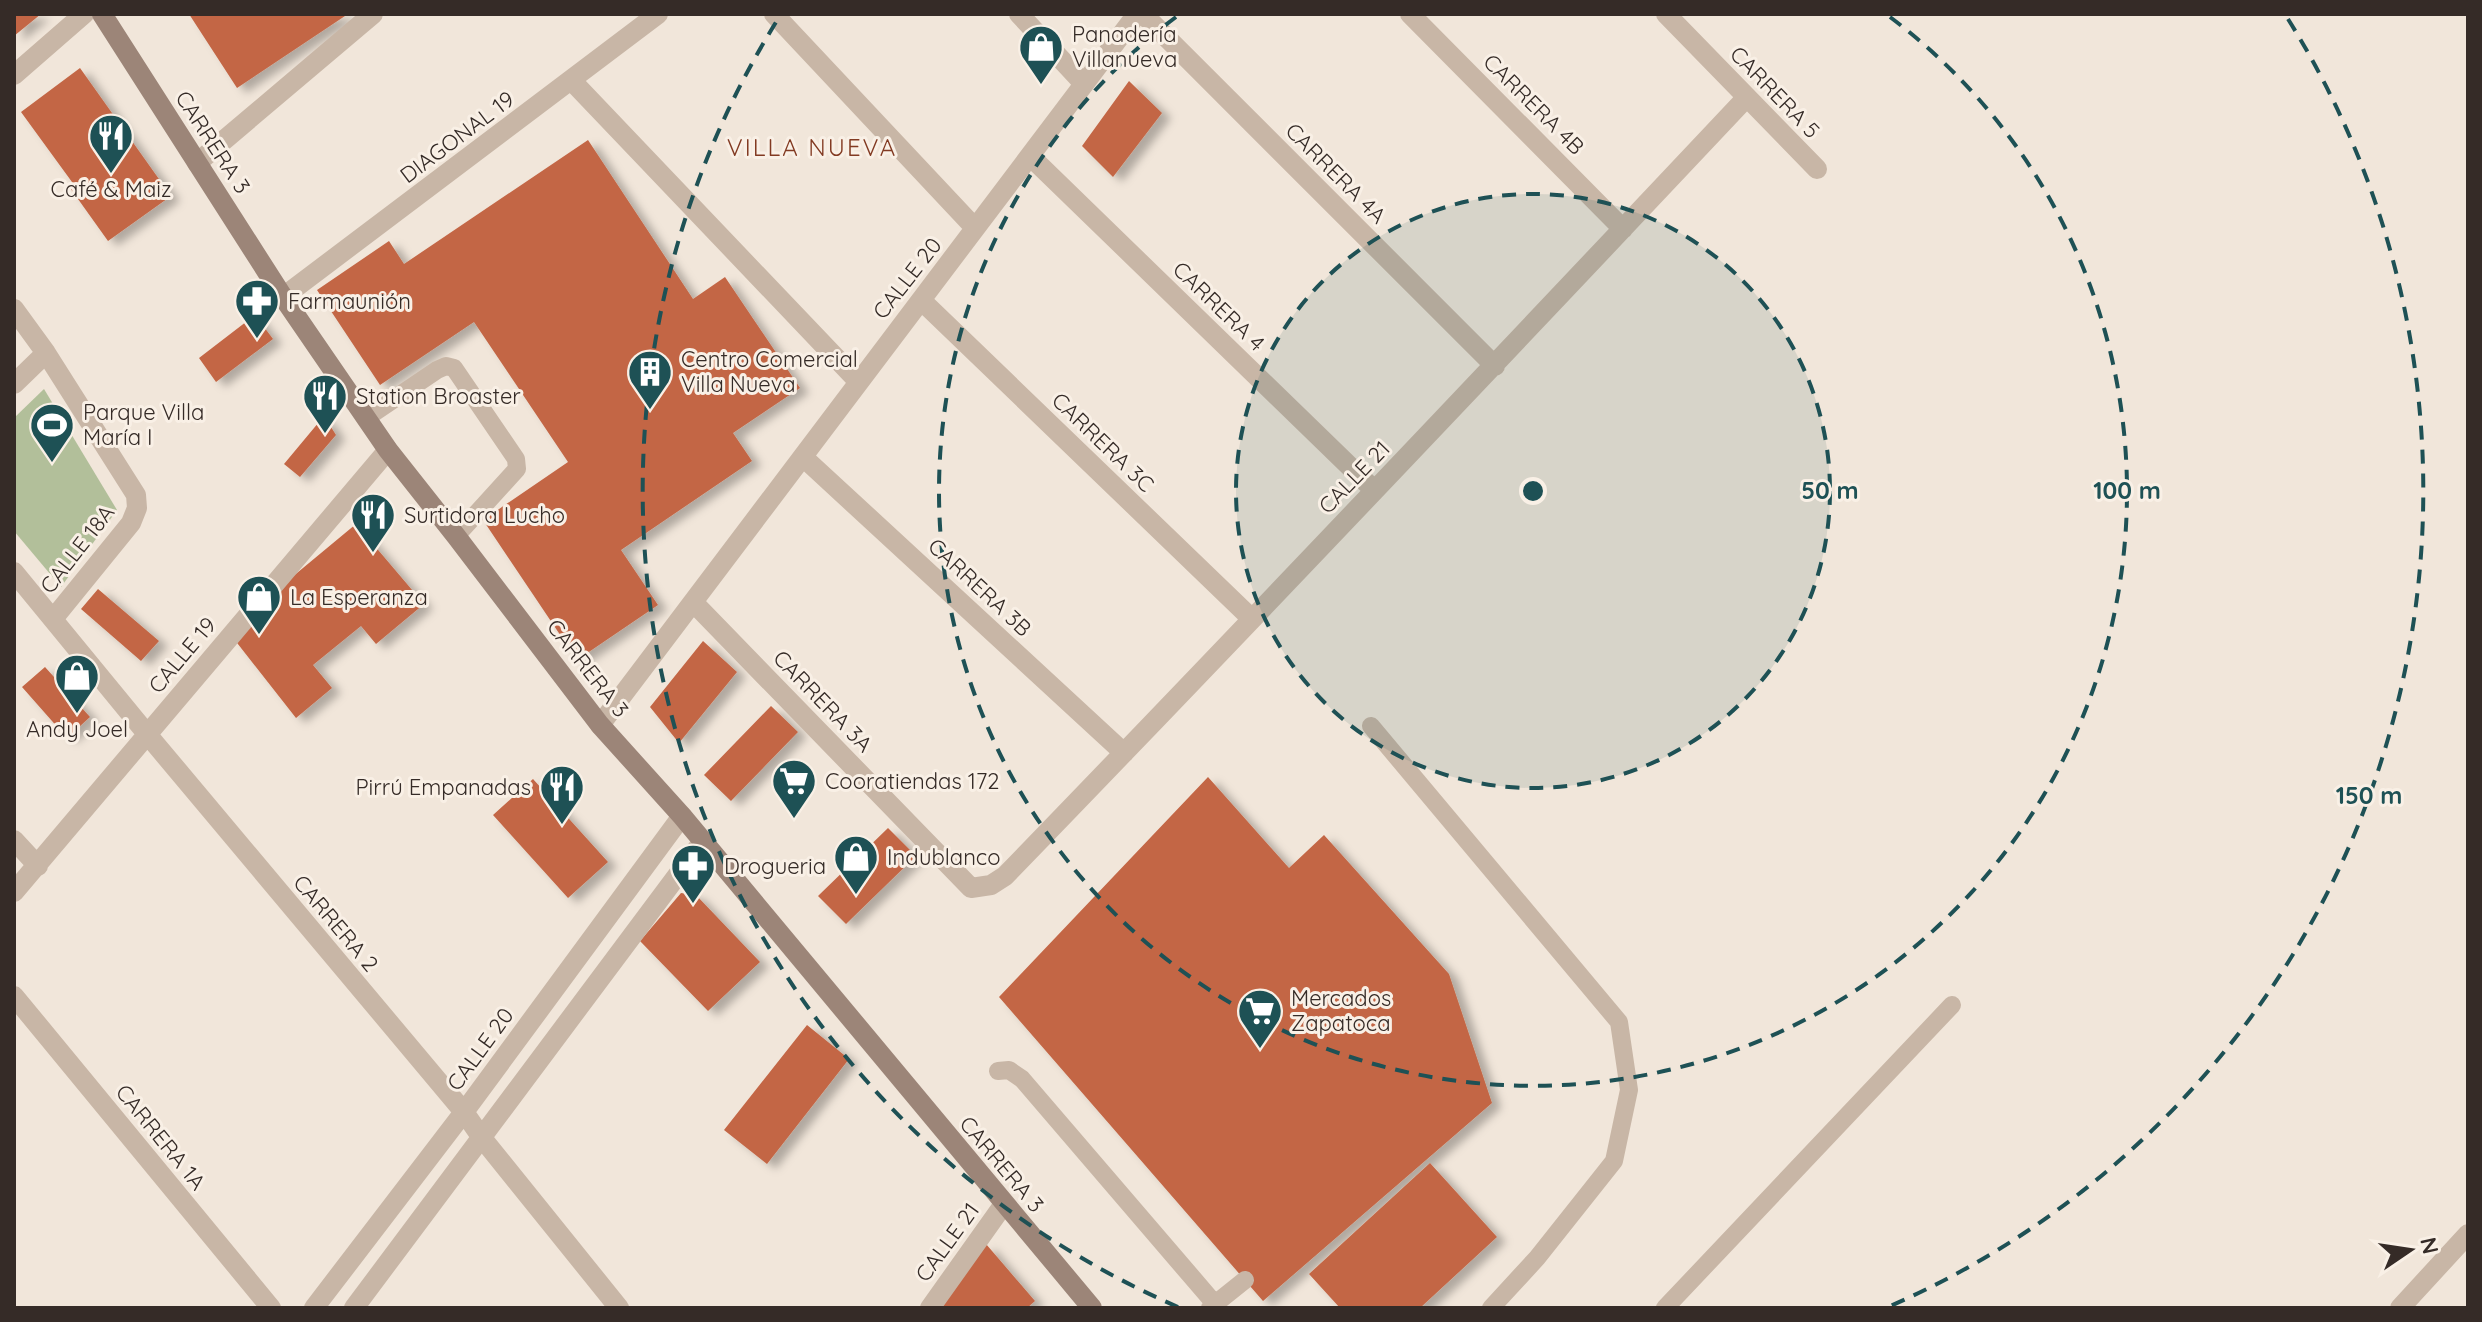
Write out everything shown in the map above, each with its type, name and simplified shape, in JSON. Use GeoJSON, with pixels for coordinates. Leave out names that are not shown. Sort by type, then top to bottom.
{"type":"FeatureCollection","features":[{"type":"Feature","properties":{"kind":"main road","name":"CARRERA 3"},"geometry":{"type":"LineString","coordinates":[[102,14],[283,297],[388,450],[600,725],[682,816],[1092,1308]]}},
{"type":"Feature","properties":{"kind":"street"},"geometry":{"type":"LineString","coordinates":[[14,75],[84,14]]}},
{"type":"Feature","properties":{"kind":"street"},"geometry":{"type":"LineString","coordinates":[[197,163],[373,14]]}},
{"type":"Feature","properties":{"kind":"street","name":"DIAGONAL 19"},"geometry":{"type":"LineString","coordinates":[[283,297],[658,14]]}},
{"type":"Feature","properties":{"kind":"street"},"geometry":{"type":"LineString","coordinates":[[774,14],[975,228]]}},
{"type":"Feature","properties":{"kind":"street"},"geometry":{"type":"LineString","coordinates":[[1019,14],[1084,84]]}},
{"type":"Feature","properties":{"kind":"street","name":"CALLE 20"},"geometry":{"type":"LineString","coordinates":[[600,725],[858,381],[1140,14]]}},
{"type":"Feature","properties":{"kind":"street","name":"CARRERA 4A"},"geometry":{"type":"LineString","coordinates":[[1140,14],[1495,366]]}},
{"type":"Feature","properties":{"kind":"street","name":"CARRERA 4B"},"geometry":{"type":"LineString","coordinates":[[1410,14],[1623,229]]}},
{"type":"Feature","properties":{"kind":"street","name":"CARRERA 5"},"geometry":{"type":"LineString","coordinates":[[1666,14],[1817,169]]}},
{"type":"Feature","properties":{"kind":"street"},"geometry":{"type":"LineString","coordinates":[[572,81],[858,381]]}},
{"type":"Feature","properties":{"kind":"street","name":"CALLE 21"},"geometry":{"type":"LineString","coordinates":[[991,885],[1005,876],[1124,753],[1495,366],[1747,97]]}},
{"type":"Feature","properties":{"kind":"street","name":"CARRERA 4"},"geometry":{"type":"LineString","coordinates":[[1030,156],[1374,490]]}},
{"type":"Feature","properties":{"kind":"street","name":"CARRERA 3C"},"geometry":{"type":"LineString","coordinates":[[921,300],[1252,619]]}},
{"type":"Feature","properties":{"kind":"street"},"geometry":{"type":"LineString","coordinates":[[14,309],[46,353],[14,384]]}},
{"type":"Feature","properties":{"kind":"street","name":"CALLE 18A"},"geometry":{"type":"LineString","coordinates":[[46,353],[136,495],[137,508],[131,523],[53,619]]}},
{"type":"Feature","properties":{"kind":"street","name":"CALLE 19"},"geometry":{"type":"LineString","coordinates":[[14,892],[388,450]]}},
{"type":"Feature","properties":{"kind":"street","name":"CARRERA 3B"},"geometry":{"type":"LineString","coordinates":[[803,457],[1124,753]]}},
{"type":"Feature","properties":{"kind":"street","name":"CARRERA 2"},"geometry":{"type":"LineString","coordinates":[[14,572],[464,1112],[619,1308]]}},
{"type":"Feature","properties":{"kind":"street","name":"CARRERA 3A"},"geometry":{"type":"LineString","coordinates":[[693,602],[971,888],[991,885]]}},
{"type":"Feature","properties":{"kind":"street","name":"CALLE 20"},"geometry":{"type":"LineString","coordinates":[[314,1308],[464,1112],[682,816]]}},
{"type":"Feature","properties":{"kind":"street"},"geometry":{"type":"LineString","coordinates":[[14,840],[38,866]]}},
{"type":"Feature","properties":{"kind":"street"},"geometry":{"type":"LineString","coordinates":[[354,1308],[703,841]]}},
{"type":"Feature","properties":{"kind":"street","name":"CARRERA 1A"},"geometry":{"type":"LineString","coordinates":[[14,996],[271,1308]]}},
{"type":"Feature","properties":{"kind":"street","name":"CALLE 21"},"geometry":{"type":"LineString","coordinates":[[930,1308],[1004,1204]]}},
{"type":"Feature","properties":{"kind":"street"},"geometry":{"type":"LineString","coordinates":[[2400,1308],[2468,1234]]}},
{"type":"Feature","properties":{"kind":"lane"},"geometry":{"type":"LineString","coordinates":[[366,418],[437,370],[446,366],[454,368],[516,459],[517,469],[456,536]]}},
{"type":"Feature","properties":{"kind":"lane"},"geometry":{"type":"LineString","coordinates":[[1371,726],[1619,1022],[1629,1090],[1614,1161],[1537,1258],[1491,1308]]}},
{"type":"Feature","properties":{"kind":"lane"},"geometry":{"type":"LineString","coordinates":[[1665,1308],[1952,1005]]}},
{"type":"Feature","properties":{"kind":"lane"},"geometry":{"type":"LineString","coordinates":[[998,1071],[1009,1070],[1022,1079],[1213,1306],[1245,1280]]}},
{"type":"Feature","properties":{"kind":"green space","name":"Parque Villa María I"},"geometry":{"type":"Polygon","coordinates":[[[44,389],[117,510],[61,587],[14,531],[14,418],[44,389]]]}},
{"type":"Feature","properties":{"kind":"building"},"geometry":{"type":"Polygon","coordinates":[[[14,14],[41,14],[14,36],[14,14]]]}},
{"type":"Feature","properties":{"kind":"building"},"geometry":{"type":"Polygon","coordinates":[[[189,14],[348,14],[237,88],[189,14]]]}},
{"type":"Feature","properties":{"kind":"building"},"geometry":{"type":"Polygon","coordinates":[[[80,68],[171,196],[108,241],[68,185],[72,182],[21,112],[80,68]]]}},
{"type":"Feature","properties":{"kind":"building"},"geometry":{"type":"Polygon","coordinates":[[[1129,81],[1162,113],[1113,177],[1082,146],[1129,81]]]}},
{"type":"Feature","properties":{"kind":"building","name":"Centro Comercial Villa Nueva"},"geometry":{"type":"Polygon","coordinates":[[[588,140],[693,299],[725,277],[800,388],[733,433],[752,461],[621,550],[658,605],[577,660],[483,520],[568,462],[474,322],[380,385],[317,290],[389,241],[404,264],[588,140]]]}},
{"type":"Feature","properties":{"kind":"building"},"geometry":{"type":"Polygon","coordinates":[[[255,315],[273,339],[216,382],[199,358],[255,315]]]}},
{"type":"Feature","properties":{"kind":"building"},"geometry":{"type":"Polygon","coordinates":[[[324,416],[336,435],[300,477],[284,464],[324,416]]]}},
{"type":"Feature","properties":{"kind":"building"},"geometry":{"type":"Polygon","coordinates":[[[356,524],[424,604],[376,644],[361,626],[313,665],[332,688],[296,718],[234,639],[269,611],[262,602],[356,524]]]}},
{"type":"Feature","properties":{"kind":"building"},"geometry":{"type":"Polygon","coordinates":[[[98,589],[159,641],[141,661],[81,609],[98,589]]]}},
{"type":"Feature","properties":{"kind":"building"},"geometry":{"type":"Polygon","coordinates":[[[703,641],[737,672],[679,743],[650,707],[703,641]]]}},
{"type":"Feature","properties":{"kind":"building"},"geometry":{"type":"Polygon","coordinates":[[[45,667],[90,717],[67,738],[22,687],[45,667]]]}},
{"type":"Feature","properties":{"kind":"building"},"geometry":{"type":"Polygon","coordinates":[[[771,706],[798,732],[731,801],[704,775],[771,706]]]}},
{"type":"Feature","properties":{"kind":"building","name":"Mercados Zapatoca"},"geometry":{"type":"Polygon","coordinates":[[[1208,777],[1289,868],[1324,835],[1449,974],[1492,1103],[1263,1301],[999,997],[1208,777]]]}},
{"type":"Feature","properties":{"kind":"building"},"geometry":{"type":"Polygon","coordinates":[[[533,779],[608,862],[568,898],[493,815],[533,779]]]}},
{"type":"Feature","properties":{"kind":"building"},"geometry":{"type":"Polygon","coordinates":[[[888,828],[916,856],[846,924],[818,896],[888,828]]]}},
{"type":"Feature","properties":{"kind":"building"},"geometry":{"type":"Polygon","coordinates":[[[681,893],[696,895],[760,962],[708,1011],[640,941],[681,893]]]}},
{"type":"Feature","properties":{"kind":"building"},"geometry":{"type":"Polygon","coordinates":[[[807,1025],[849,1059],[767,1164],[724,1130],[807,1025]]]}},
{"type":"Feature","properties":{"kind":"building"},"geometry":{"type":"Polygon","coordinates":[[[1430,1163],[1497,1237],[1420,1308],[1340,1308],[1309,1274],[1430,1163]]]}},
{"type":"Feature","properties":{"kind":"building"},"geometry":{"type":"Polygon","coordinates":[[[986,1244],[1035,1301],[1027,1308],[944,1308],[942,1306],[986,1244]]]}},
{"type":"Feature","properties":{"kind":"place","name":"Panadería Villanueva"},"geometry":{"type":"Point","coordinates":[1041,86]}},
{"type":"Feature","properties":{"kind":"place","name":"Café & Maiz"},"geometry":{"type":"Point","coordinates":[111,175]}},
{"type":"Feature","properties":{"kind":"place","name":"Farmaunión"},"geometry":{"type":"Point","coordinates":[257,340]}},
{"type":"Feature","properties":{"kind":"place","name":"Centro Comercial Villa Nueva"},"geometry":{"type":"Point","coordinates":[650,411]}},
{"type":"Feature","properties":{"kind":"place","name":"Station Broaster"},"geometry":{"type":"Point","coordinates":[325,435]}},
{"type":"Feature","properties":{"kind":"place","name":"Parque Villa María I"},"geometry":{"type":"Point","coordinates":[52,464]}},
{"type":"Feature","properties":{"kind":"place","name":"Surtidora Lucho"},"geometry":{"type":"Point","coordinates":[373,554]}},
{"type":"Feature","properties":{"kind":"place","name":"La Esperanza"},"geometry":{"type":"Point","coordinates":[259,636]}},
{"type":"Feature","properties":{"kind":"place","name":"Andy Joel"},"geometry":{"type":"Point","coordinates":[77,715]}},
{"type":"Feature","properties":{"kind":"place","name":"Cooratiendas 172"},"geometry":{"type":"Point","coordinates":[794,820]}},
{"type":"Feature","properties":{"kind":"place","name":"Pirrú Empanadas"},"geometry":{"type":"Point","coordinates":[562,826]}},
{"type":"Feature","properties":{"kind":"place","name":"Indublanco"},"geometry":{"type":"Point","coordinates":[856,896]}},
{"type":"Feature","properties":{"kind":"place","name":"Drogueria"},"geometry":{"type":"Point","coordinates":[693,905]}},
{"type":"Feature","properties":{"kind":"place","name":"Mercados Zapatoca"},"geometry":{"type":"Point","coordinates":[1260,1050]}},
{"type":"Feature","properties":{"kind":"district","name":"VILLA NUEVA"},"geometry":{"type":"Point","coordinates":[812,148]}}]}
